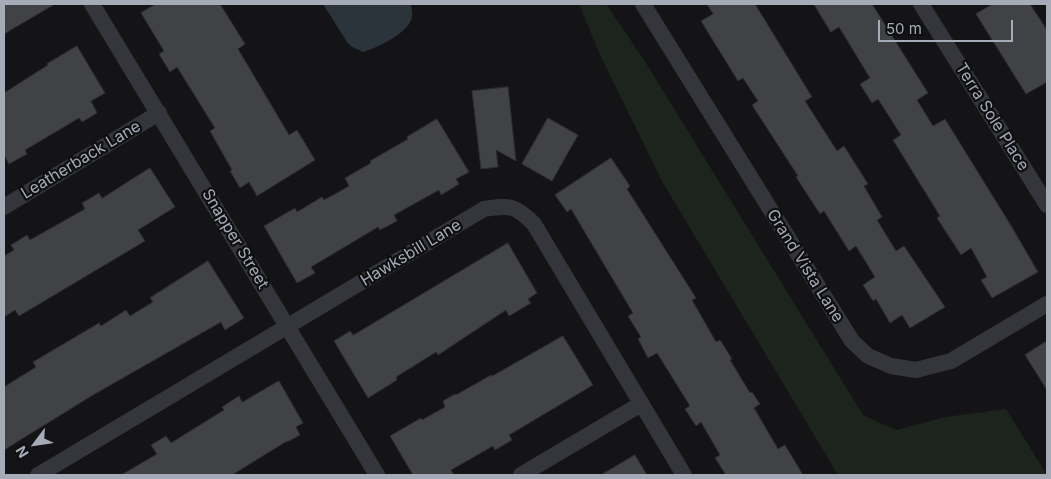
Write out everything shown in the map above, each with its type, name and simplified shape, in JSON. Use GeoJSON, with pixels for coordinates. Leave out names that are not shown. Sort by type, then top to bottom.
{"type":"FeatureCollection","features":[{"type":"Feature","properties":{"kind":"street","name":"Snapper Street"},"geometry":{"type":"LineString","coordinates":[[92,4],[377,475]]}},
{"type":"Feature","properties":{"kind":"street","name":"Grand Vista Lane"},"geometry":{"type":"LineString","coordinates":[[643,4],[852,341],[868,356],[890,366],[916,370],[951,361],[1047,304]]}},
{"type":"Feature","properties":{"kind":"street","name":"Terra Sole Place"},"geometry":{"type":"LineString","coordinates":[[921,4],[1047,206]]}},
{"type":"Feature","properties":{"kind":"street","name":"Leatherback Lane"},"geometry":{"type":"LineString","coordinates":[[4,207],[159,113]]}},
{"type":"Feature","properties":{"kind":"street","name":"Hawksbill Lane"},"geometry":{"type":"LineString","coordinates":[[38,475],[484,209],[507,206],[522,212],[534,224],[684,475]]}},
{"type":"Feature","properties":{"kind":"street"},"geometry":{"type":"LineString","coordinates":[[521,475],[641,404]]}},
{"type":"Feature","properties":{"kind":"shaded area"},"geometry":{"type":"Polygon","coordinates":[[[323,4],[411,4],[412,14],[410,22],[400,33],[384,43],[363,52],[352,47],[347,42],[323,4]]]}},
{"type":"Feature","properties":{"kind":"shaded area"},"geometry":{"type":"Polygon","coordinates":[[[579,4],[606,4],[644,60],[863,415],[896,430],[946,417],[1006,409],[1047,475],[838,475],[663,183],[600,55],[579,4]]]}},
{"type":"Feature","properties":{"kind":"building"},"geometry":{"type":"Polygon","coordinates":[[[4,4],[55,4],[4,34],[4,4]]]}},
{"type":"Feature","properties":{"kind":"building"},"geometry":{"type":"Polygon","coordinates":[[[156,4],[220,4],[245,44],[238,49],[289,135],[297,130],[315,160],[257,196],[249,182],[240,188],[210,131],[215,128],[177,67],[170,72],[159,54],[164,51],[141,13],[156,4]]]}},
{"type":"Feature","properties":{"kind":"building"},"geometry":{"type":"Polygon","coordinates":[[[707,4],[755,4],[812,97],[805,101],[837,151],[844,146],[868,184],[864,186],[882,217],[877,220],[896,251],[904,246],[945,307],[910,328],[902,315],[890,323],[876,299],[873,301],[863,285],[875,277],[856,246],[849,251],[824,211],[820,214],[752,105],[758,101],[743,78],[738,81],[701,21],[713,14],[707,4]]]}},
{"type":"Feature","properties":{"kind":"building"},"geometry":{"type":"Polygon","coordinates":[[[814,4],[872,4],[928,93],[917,100],[933,126],[945,119],[1038,272],[992,298],[981,280],[987,277],[971,248],[961,255],[937,218],[940,216],[893,140],[901,135],[878,99],[872,103],[860,84],[870,78],[839,27],[831,32],[814,4]]]}},
{"type":"Feature","properties":{"kind":"building"},"geometry":{"type":"Polygon","coordinates":[[[993,4],[1030,4],[1047,30],[1047,82],[1026,94],[976,14],[993,4]]]}},
{"type":"Feature","properties":{"kind":"building"},"geometry":{"type":"Polygon","coordinates":[[[77,46],[105,93],[91,101],[97,113],[82,122],[79,118],[25,150],[27,154],[9,164],[4,155],[4,93],[77,46]]]}},
{"type":"Feature","properties":{"kind":"building"},"geometry":{"type":"Polygon","coordinates":[[[508,87],[516,161],[496,150],[498,167],[481,169],[472,91],[508,87]]]}},
{"type":"Feature","properties":{"kind":"building"},"geometry":{"type":"Polygon","coordinates":[[[548,118],[578,135],[552,181],[522,164],[548,118]]]}},
{"type":"Feature","properties":{"kind":"building"},"geometry":{"type":"Polygon","coordinates":[[[437,119],[469,172],[456,179],[459,184],[441,195],[439,190],[394,215],[397,221],[380,230],[378,227],[311,267],[315,273],[297,283],[264,226],[295,208],[297,212],[322,197],[324,200],[349,186],[345,178],[437,119]]]}},
{"type":"Feature","properties":{"kind":"building"},"geometry":{"type":"Polygon","coordinates":[[[611,158],[630,186],[627,189],[696,298],[692,300],[716,342],[720,340],[750,393],[752,392],[760,404],[754,408],[778,449],[785,445],[803,475],[726,475],[715,458],[720,455],[701,422],[696,426],[685,409],[690,406],[657,353],[648,358],[638,339],[641,337],[628,316],[633,313],[571,209],[567,212],[555,195],[611,158]]]}},
{"type":"Feature","properties":{"kind":"building"},"geometry":{"type":"Polygon","coordinates":[[[150,168],[175,207],[138,230],[145,241],[19,316],[15,310],[4,317],[4,256],[14,250],[11,245],[27,235],[30,240],[85,209],[82,203],[99,193],[102,198],[150,168]]]}},
{"type":"Feature","properties":{"kind":"building"},"geometry":{"type":"Polygon","coordinates":[[[508,243],[537,293],[528,299],[531,303],[509,316],[506,310],[438,355],[436,352],[396,377],[397,380],[368,398],[334,341],[350,331],[353,335],[508,243]]]}},
{"type":"Feature","properties":{"kind":"building"},"geometry":{"type":"Polygon","coordinates":[[[208,261],[244,318],[225,330],[221,322],[93,395],[4,450],[4,387],[36,367],[33,362],[99,323],[101,326],[126,310],[130,316],[153,302],[150,298],[208,261]]]}},
{"type":"Feature","properties":{"kind":"building"},"geometry":{"type":"Polygon","coordinates":[[[563,336],[593,385],[509,435],[512,440],[495,450],[493,446],[451,470],[454,475],[413,475],[390,436],[445,407],[443,401],[455,394],[492,376],[563,336]]]}},
{"type":"Feature","properties":{"kind":"building"},"geometry":{"type":"Polygon","coordinates":[[[1047,341],[1047,390],[1025,355],[1047,341]]]}},
{"type":"Feature","properties":{"kind":"building"},"geometry":{"type":"Polygon","coordinates":[[[279,381],[303,423],[296,427],[300,435],[232,475],[121,475],[157,454],[151,445],[166,436],[171,443],[224,410],[222,407],[239,396],[242,402],[279,381]]]}},
{"type":"Feature","properties":{"kind":"building"},"geometry":{"type":"Polygon","coordinates":[[[635,455],[647,475],[601,475],[635,455]]]}}]}
